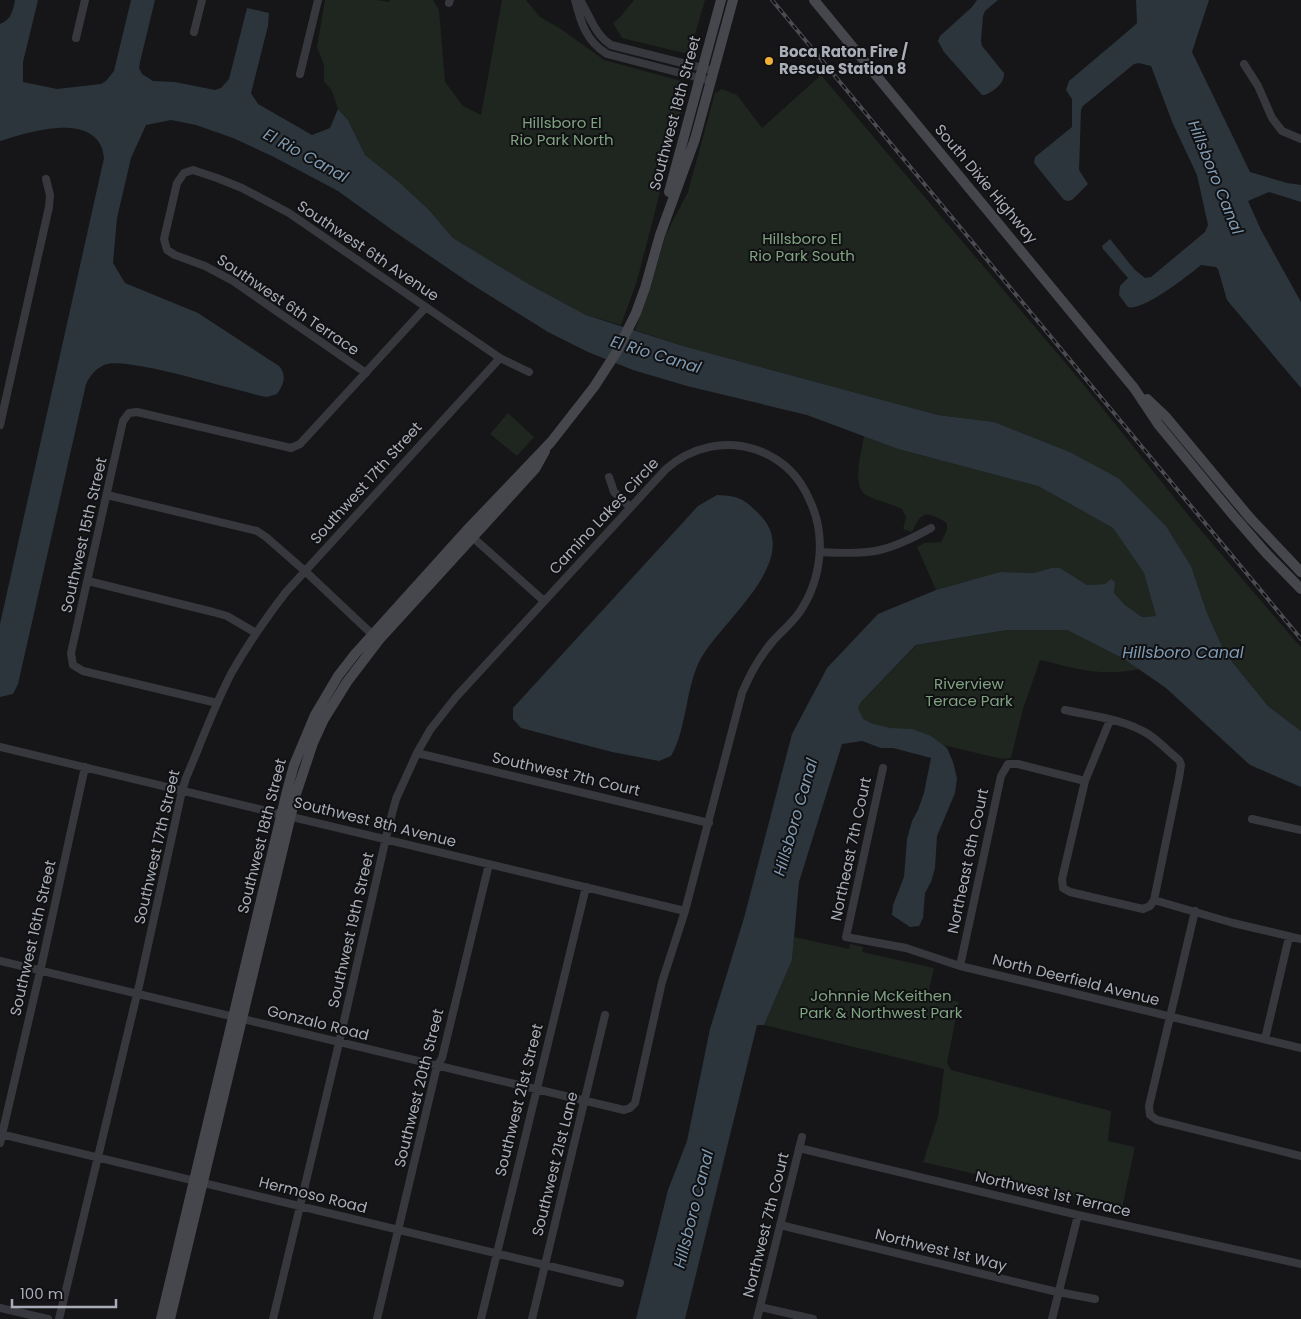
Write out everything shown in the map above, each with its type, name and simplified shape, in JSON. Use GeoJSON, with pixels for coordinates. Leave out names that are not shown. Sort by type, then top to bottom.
{"type":"FeatureCollection","features":[{"type":"Feature","properties":{"kind":"main road","name":"Southwest 18th Street"},"geometry":{"type":"LineString","coordinates":[[660,235],[665,207],[721,0]]}},
{"type":"Feature","properties":{"kind":"main road","name":"Southwest 18th Street"},"geometry":{"type":"LineString","coordinates":[[161,1319],[198,1181],[286,815],[294,765],[315,715],[338,676],[470,534],[551,442],[605,370],[623,340],[636,313],[660,235],[696,139],[733,0]]}},
{"type":"Feature","properties":{"kind":"main road","name":"South Dixie Highway"},"geometry":{"type":"LineString","coordinates":[[814,0],[1134,388],[1158,424],[1189,462],[1250,534],[1301,589]]}},
{"type":"Feature","properties":{"kind":"main road","name":"South Dixie Highway"},"geometry":{"type":"LineString","coordinates":[[1134,388],[1166,417],[1256,524],[1301,572]]}},
{"type":"Feature","properties":{"kind":"main road","name":"Southwest 18th Street"},"geometry":{"type":"LineString","coordinates":[[170,1319],[198,1181]]}},
{"type":"Feature","properties":{"kind":"street"},"geometry":{"type":"LineString","coordinates":[[76,38],[85,0]]}},
{"type":"Feature","properties":{"kind":"street"},"geometry":{"type":"LineString","coordinates":[[194,32],[202,0]]}},
{"type":"Feature","properties":{"kind":"street"},"geometry":{"type":"LineString","coordinates":[[300,74],[318,0]]}},
{"type":"Feature","properties":{"kind":"street"},"geometry":{"type":"LineString","coordinates":[[575,0],[579,16],[588,37],[598,49],[607,54],[701,73]]}},
{"type":"Feature","properties":{"kind":"street"},"geometry":{"type":"LineString","coordinates":[[580,0],[597,32],[606,42],[712,76]]}},
{"type":"Feature","properties":{"kind":"street"},"geometry":{"type":"LineString","coordinates":[[579,16],[587,11]]}},
{"type":"Feature","properties":{"kind":"street"},"geometry":{"type":"LineString","coordinates":[[588,37],[597,32]]}},
{"type":"Feature","properties":{"kind":"street"},"geometry":{"type":"LineString","coordinates":[[1244,64],[1258,86],[1272,118],[1282,131],[1301,139]]}},
{"type":"Feature","properties":{"kind":"street","name":"Southwest 6th Avenue"},"geometry":{"type":"LineString","coordinates":[[167,250],[164,239],[176,183],[184,173],[193,170],[242,188],[266,200],[311,228],[500,358],[529,372]]}},
{"type":"Feature","properties":{"kind":"street"},"geometry":{"type":"LineString","coordinates":[[0,425],[49,207],[50,195],[46,179]]}},
{"type":"Feature","properties":{"kind":"street","name":"Southwest 6th Terrace"},"geometry":{"type":"LineString","coordinates":[[167,250],[175,255],[205,266],[233,281],[366,373]]}},
{"type":"Feature","properties":{"kind":"street"},"geometry":{"type":"LineString","coordinates":[[366,373],[426,307]]}},
{"type":"Feature","properties":{"kind":"street","name":"Southwest 17th Street"},"geometry":{"type":"LineString","coordinates":[[59,1319],[137,994],[182,791],[217,703],[231,674],[256,633],[286,592],[500,358]]}},
{"type":"Feature","properties":{"kind":"street","name":"Southwest 15th Street"},"geometry":{"type":"LineString","coordinates":[[217,703],[83,671],[73,665],[71,653],[123,421],[130,413],[137,412],[291,448],[300,444],[366,373]]}},
{"type":"Feature","properties":{"kind":"street","name":"Camino Lakes Circle"},"geometry":{"type":"LineString","coordinates":[[385,839],[396,799],[430,730],[456,697],[666,469],[684,456],[712,446],[734,445],[749,447],[763,452],[783,464],[803,486],[816,518],[820,552],[816,577],[805,602],[790,625],[764,652],[755,665],[742,693],[685,911],[662,982],[635,1103],[630,1108]]}},
{"type":"Feature","properties":{"kind":"street"},"geometry":{"type":"LineString","coordinates":[[609,477],[614,492],[630,507]]}},
{"type":"Feature","properties":{"kind":"street"},"geometry":{"type":"LineString","coordinates":[[107,495],[257,531],[305,571],[376,637]]}},
{"type":"Feature","properties":{"kind":"street"},"geometry":{"type":"LineString","coordinates":[[820,552],[858,554],[884,550],[903,543],[931,528]]}},
{"type":"Feature","properties":{"kind":"street"},"geometry":{"type":"LineString","coordinates":[[470,534],[544,601]]}},
{"type":"Feature","properties":{"kind":"street"},"geometry":{"type":"LineString","coordinates":[[88,582],[227,616],[256,633]]}},
{"type":"Feature","properties":{"kind":"street"},"geometry":{"type":"LineString","coordinates":[[1065,710],[1110,720],[1134,727],[1150,735],[1179,760],[1178,787],[1154,900],[1150,906],[1144,908],[1070,892],[1063,888],[1062,879],[1085,781],[1110,720]]}},
{"type":"Feature","properties":{"kind":"street","name":"Southwest 8th Avenue"},"geometry":{"type":"LineString","coordinates":[[0,747],[685,911]]}},
{"type":"Feature","properties":{"kind":"street","name":"Southwest 7th Court"},"geometry":{"type":"LineString","coordinates":[[417,753],[709,823]]}},
{"type":"Feature","properties":{"kind":"street","name":"Northeast 6th Court"},"geometry":{"type":"LineString","coordinates":[[960,966],[1001,776],[1008,764],[1018,764],[1085,781]]}},
{"type":"Feature","properties":{"kind":"street","name":"Southwest 16th Street"},"geometry":{"type":"LineString","coordinates":[[1,1137],[85,767]]}},
{"type":"Feature","properties":{"kind":"street","name":"Northeast 7th Court"},"geometry":{"type":"LineString","coordinates":[[846,937],[883,768]]}},
{"type":"Feature","properties":{"kind":"street"},"geometry":{"type":"LineString","coordinates":[[1252,819],[1301,830]]}},
{"type":"Feature","properties":{"kind":"street","name":"Southwest 19th Street"},"geometry":{"type":"LineString","coordinates":[[273,1319],[385,839]]}},
{"type":"Feature","properties":{"kind":"street","name":"Southwest 20th Street"},"geometry":{"type":"LineString","coordinates":[[376,1319],[437,1066],[442,1058],[489,864]]}},
{"type":"Feature","properties":{"kind":"street","name":"Southwest 21st Street"},"geometry":{"type":"LineString","coordinates":[[480,1319],[586,887]]}},
{"type":"Feature","properties":{"kind":"street"},"geometry":{"type":"LineString","coordinates":[[1154,900],[1301,940]]}},
{"type":"Feature","properties":{"kind":"street"},"geometry":{"type":"LineString","coordinates":[[1195,911],[1149,1106],[1150,1115],[1157,1120],[1301,1156]]}},
{"type":"Feature","properties":{"kind":"street"},"geometry":{"type":"LineString","coordinates":[[1265,1040],[1289,936]]}},
{"type":"Feature","properties":{"kind":"street","name":"North Deerfield Avenue"},"geometry":{"type":"LineString","coordinates":[[846,937],[906,948],[960,966],[1301,1048]]}},
{"type":"Feature","properties":{"kind":"street","name":"Gonzalo Road"},"geometry":{"type":"LineString","coordinates":[[0,961],[585,1101],[624,1110],[630,1108]]}},
{"type":"Feature","properties":{"kind":"street","name":"Southwest 21st Lane"},"geometry":{"type":"LineString","coordinates":[[532,1319],[605,1015]]}},
{"type":"Feature","properties":{"kind":"street","name":"Hermoso Road"},"geometry":{"type":"LineString","coordinates":[[1,1137],[198,1181],[620,1283]]}},
{"type":"Feature","properties":{"kind":"street","name":"Northwest 7th Court"},"geometry":{"type":"LineString","coordinates":[[757,1319],[802,1137]]}},
{"type":"Feature","properties":{"kind":"street","name":"Northwest 1st Terrace"},"geometry":{"type":"LineString","coordinates":[[799,1148],[1078,1215],[1301,1264]]}},
{"type":"Feature","properties":{"kind":"street"},"geometry":{"type":"LineString","coordinates":[[1052,1319],[1078,1215]]}},
{"type":"Feature","properties":{"kind":"street","name":"Northwest 1st Way"},"geometry":{"type":"LineString","coordinates":[[780,1225],[1058,1292],[1096,1299]]}},
{"type":"Feature","properties":{"kind":"street"},"geometry":{"type":"LineString","coordinates":[[760,1307],[813,1319]]}},
{"type":"Feature","properties":{"kind":"street"},"geometry":{"type":"LineString","coordinates":[[0,1308],[48,1319]]}},
{"type":"Feature","properties":{"kind":"green space","name":"Hillsboro El Rio Park North"},"geometry":{"type":"Polygon","coordinates":[[[325,0],[377,0],[389,2],[390,0],[433,0],[439,10],[445,82],[463,106],[481,115],[502,0],[526,0],[540,17],[561,29],[604,60],[681,81],[687,87],[637,281],[621,325],[586,315],[532,286],[453,238],[429,210],[399,182],[365,155],[348,120],[338,109],[332,91],[324,81],[324,65],[317,47],[325,0]]]}},
{"type":"Feature","properties":{"kind":"green space"},"geometry":{"type":"Polygon","coordinates":[[[634,0],[705,0],[691,48],[688,52],[684,53],[622,38],[613,23],[634,0]]]}},
{"type":"Feature","properties":{"kind":"green space","name":"Hillsboro El Rio Park South"},"geometry":{"type":"Polygon","coordinates":[[[821,75],[1079,379],[1193,521],[1301,647],[1301,731],[1268,706],[1225,653],[1207,613],[1191,566],[1166,526],[1117,478],[1070,452],[994,422],[938,415],[683,346],[635,330],[649,292],[666,234],[688,192],[715,93],[722,89],[737,95],[762,128],[821,75]]]}},
{"type":"Feature","properties":{"kind":"green space"},"geometry":{"type":"Polygon","coordinates":[[[508,413],[534,437],[517,456],[490,434],[508,413]]]}},
{"type":"Feature","properties":{"kind":"green space"},"geometry":{"type":"Polygon","coordinates":[[[864,436],[898,449],[1038,486],[1113,528],[1144,573],[1156,616],[1142,617],[1125,605],[1106,584],[1087,585],[1060,568],[1051,568],[1034,573],[1000,572],[936,590],[917,547],[924,543],[941,542],[947,530],[947,523],[934,516],[925,515],[922,516],[912,532],[903,529],[906,517],[902,509],[872,498],[863,492],[858,477],[864,436]]]}},
{"type":"Feature","properties":{"kind":"green space","name":"Riverview Terace Park"},"geometry":{"type":"Polygon","coordinates":[[[1007,630],[1067,630],[1140,669],[1113,672],[1089,671],[1040,660],[1023,709],[1011,758],[1002,759],[850,723],[861,702],[917,645],[1007,630]]]}},
{"type":"Feature","properties":{"kind":"green space","name":"Johnnie McKeithen Park & Northwest Park"},"geometry":{"type":"Polygon","coordinates":[[[794,937],[849,949],[850,944],[863,947],[862,952],[934,968],[928,994],[959,1002],[947,1063],[951,1070],[1111,1111],[1108,1141],[1135,1147],[1122,1208],[923,1162],[938,1117],[944,1069],[764,1025],[792,960],[794,937]]]}},
{"type":"Feature","properties":{"kind":"water","name":"El Rio Canal"},"geometry":{"type":"Polygon","coordinates":[[[15,0],[38,0],[23,62],[23,82],[57,89],[101,84],[106,81],[114,71],[131,0],[155,0],[140,62],[139,68],[142,74],[153,81],[175,82],[215,90],[221,88],[229,79],[247,8],[269,13],[268,26],[251,93],[258,104],[312,135],[330,128],[338,109],[348,120],[365,155],[399,182],[429,210],[453,238],[532,286],[586,315],[683,346],[938,415],[994,422],[1070,452],[1118,478],[1166,526],[1191,566],[1207,613],[1225,653],[1268,706],[1301,731],[1301,787],[1250,765],[1166,688],[1124,659],[1067,630],[1007,630],[916,645],[861,702],[858,708],[863,719],[873,724],[890,728],[912,729],[931,736],[947,748],[953,762],[957,778],[955,793],[937,836],[935,868],[925,893],[923,918],[919,926],[910,927],[892,915],[893,905],[904,877],[907,839],[912,821],[924,793],[931,758],[893,748],[881,748],[862,741],[842,744],[799,882],[792,960],[764,1025],[757,1025],[685,1319],[636,1319],[668,1190],[687,1141],[710,1029],[744,918],[792,734],[827,668],[878,614],[936,590],[1000,572],[1034,573],[1051,568],[1060,568],[1087,585],[1105,584],[1111,579],[1115,582],[1114,593],[1125,605],[1142,617],[1156,616],[1144,573],[1113,528],[1038,486],[898,449],[807,415],[687,386],[633,370],[588,352],[548,332],[468,282],[338,191],[272,156],[233,138],[196,125],[171,120],[146,125],[131,158],[117,218],[113,263],[125,283],[198,313],[279,366],[284,377],[283,383],[277,394],[267,397],[183,375],[134,365],[116,363],[104,365],[93,373],[86,384],[18,684],[13,694],[0,697],[0,624],[104,158],[102,147],[93,136],[82,130],[54,128],[39,130],[0,141],[0,24],[9,18],[15,0]]]}},
{"type":"Feature","properties":{"kind":"water"},"geometry":{"type":"Polygon","coordinates":[[[977,0],[998,0],[985,11],[981,41],[982,46],[1004,73],[1004,77],[998,86],[985,95],[982,95],[944,52],[938,41],[940,36],[972,7],[977,0]]]}},
{"type":"Feature","properties":{"kind":"water","name":"Hillsboro Canal"},"geometry":{"type":"Polygon","coordinates":[[[1136,0],[1209,0],[1192,52],[1250,172],[1287,183],[1301,185],[1301,202],[1269,192],[1248,201],[1261,230],[1301,302],[1301,388],[1227,300],[1216,267],[1201,265],[1154,299],[1135,307],[1128,307],[1119,295],[1120,286],[1128,278],[1103,249],[1102,246],[1110,239],[1134,269],[1145,278],[1151,277],[1205,232],[1208,225],[1197,175],[1173,124],[1151,66],[1139,63],[1134,64],[1083,106],[1081,110],[1079,170],[1088,184],[1073,199],[1069,201],[1064,200],[1034,163],[1035,157],[1072,127],[1072,99],[1066,90],[1069,81],[1137,23],[1136,0]]]}},
{"type":"Feature","properties":{"kind":"water"},"geometry":{"type":"Polygon","coordinates":[[[717,495],[741,499],[760,515],[771,533],[772,552],[765,571],[754,591],[709,646],[699,662],[691,685],[680,734],[671,756],[659,761],[612,752],[521,728],[513,719],[513,708],[698,506],[717,495]]]}},
{"type":"Feature","properties":{"kind":"railway"},"geometry":{"type":"LineString","coordinates":[[772,0],[1301,639]]}},
{"type":"Feature","properties":{"kind":"place","name":"Boca Raton Fire / Rescue Station 8"},"geometry":{"type":"Point","coordinates":[769,61]}}]}
